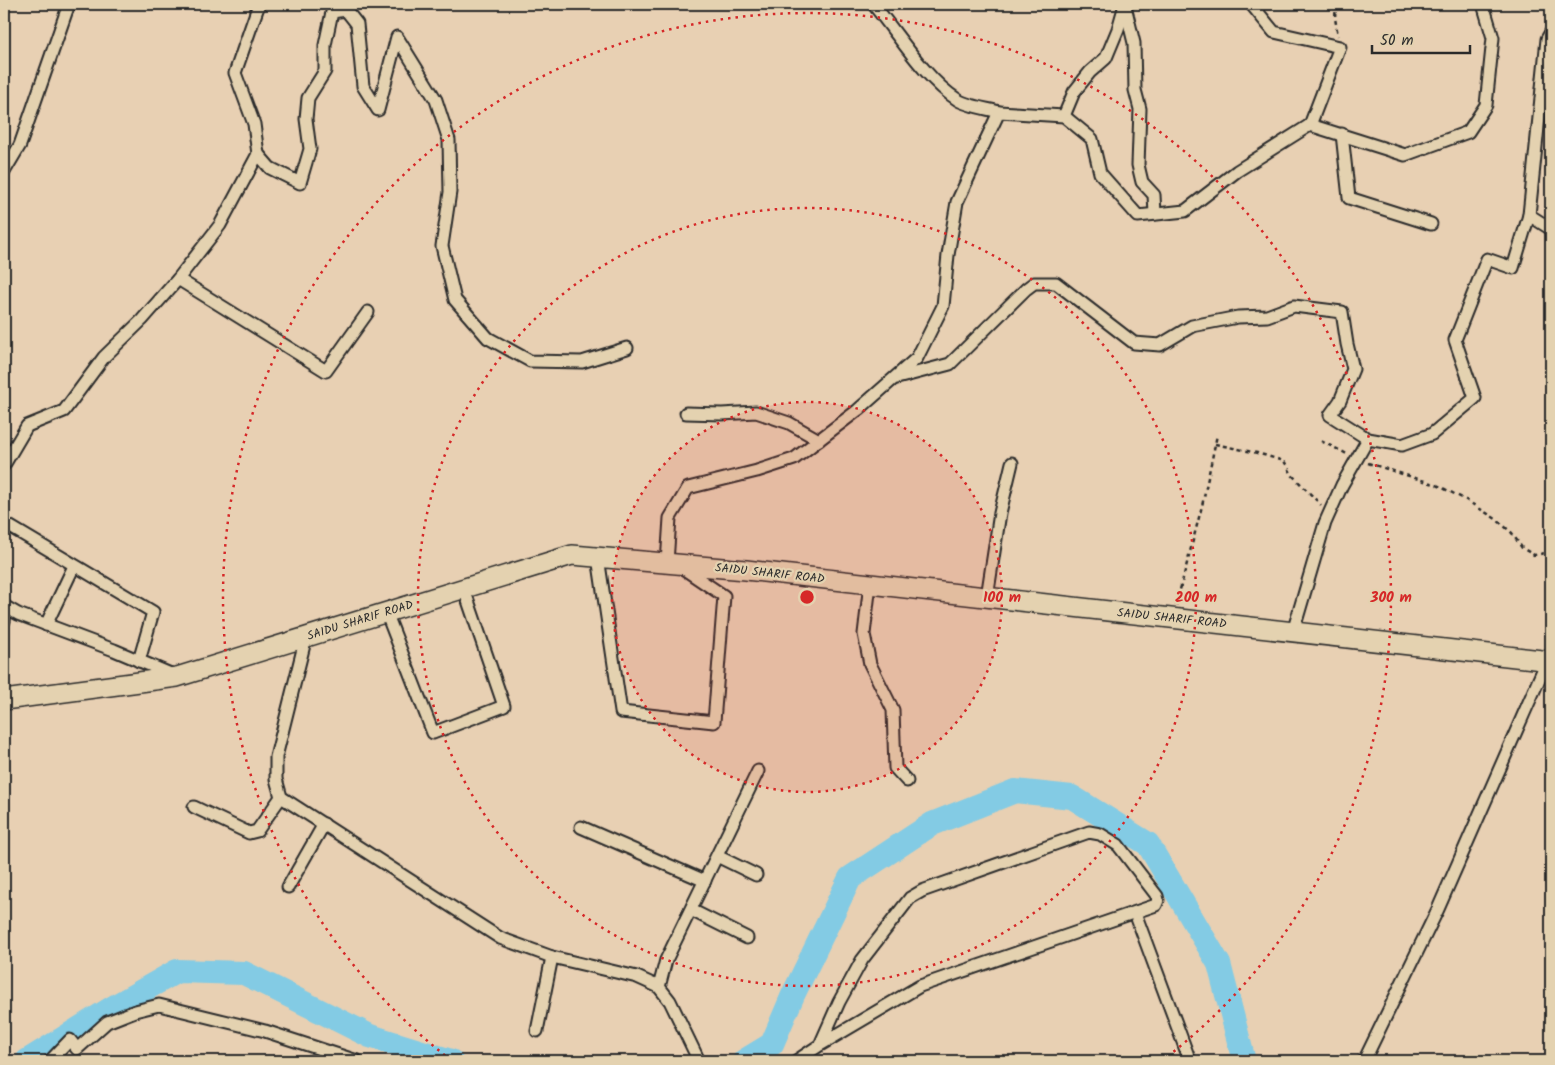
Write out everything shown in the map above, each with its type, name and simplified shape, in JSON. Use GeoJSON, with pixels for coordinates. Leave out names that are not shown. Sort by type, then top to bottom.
{"type":"FeatureCollection","features":[{"type":"Feature","properties":{"kind":"main road","name":"SAIDU SHARIF ROAD"},"geometry":{"type":"LineString","coordinates":[[4,700],[177,677],[572,555],[870,584],[1549,661]]}},
{"type":"Feature","properties":{"kind":"street"},"geometry":{"type":"LineString","coordinates":[[4,172],[20,145],[69,4]]}},
{"type":"Feature","properties":{"kind":"street"},"geometry":{"type":"LineString","coordinates":[[259,4],[234,73],[254,124],[258,154],[270,168],[300,183],[310,149],[306,119],[308,98],[325,71],[325,45],[332,12],[346,10],[357,24],[363,86],[378,110],[397,37],[436,100],[449,140],[450,192],[442,246],[455,300],[488,338],[530,361],[582,362],[627,348]]}},
{"type":"Feature","properties":{"kind":"street"},"geometry":{"type":"LineString","coordinates":[[873,4],[902,42],[937,82],[959,100],[1000,112],[1064,116],[1092,138],[1100,173],[1138,216],[1185,212],[1237,171],[1310,125],[1340,47],[1274,32],[1251,4]]}},
{"type":"Feature","properties":{"kind":"street"},"geometry":{"type":"LineString","coordinates":[[1310,125],[1405,155],[1468,132],[1486,105],[1492,38],[1483,4]]}},
{"type":"Feature","properties":{"kind":"street"},"geometry":{"type":"LineString","coordinates":[[1064,116],[1074,92],[1090,72],[1106,58],[1125,6],[1134,43],[1135,90],[1140,109],[1138,164],[1142,182],[1154,194],[1155,214]]}},
{"type":"Feature","properties":{"kind":"street"},"geometry":{"type":"LineString","coordinates":[[892,380],[950,364],[1034,283],[1056,283],[1134,343],[1160,345],[1192,326],[1238,317],[1267,316],[1294,306],[1342,312],[1353,369],[1340,401],[1330,415],[1368,439],[1402,445],[1432,434],[1475,398],[1455,340],[1487,259],[1513,268],[1529,215],[1547,39],[1551,32]]}},
{"type":"Feature","properties":{"kind":"street"},"geometry":{"type":"LineString","coordinates":[[598,557],[621,712],[714,722],[724,596],[672,564],[670,518],[688,488],[757,471],[794,459],[858,410],[916,358],[943,306],[948,255],[957,202],[1000,112]]}},
{"type":"Feature","properties":{"kind":"street"},"geometry":{"type":"LineString","coordinates":[[1342,134],[1349,198],[1431,224]]}},
{"type":"Feature","properties":{"kind":"street"},"geometry":{"type":"LineString","coordinates":[[4,465],[27,426],[64,411],[104,357],[142,320],[178,279],[220,225],[258,154]]}},
{"type":"Feature","properties":{"kind":"street"},"geometry":{"type":"LineString","coordinates":[[1529,215],[1551,229]]}},
{"type":"Feature","properties":{"kind":"street"},"geometry":{"type":"LineString","coordinates":[[178,279],[326,371],[368,312]]}},
{"type":"Feature","properties":{"kind":"street"},"geometry":{"type":"LineString","coordinates":[[686,413],[722,414],[756,412],[789,423],[819,440]]}},
{"type":"Feature","properties":{"kind":"street"},"geometry":{"type":"LineString","coordinates":[[1293,632],[1325,524],[1357,457],[1368,439]]}},
{"type":"Feature","properties":{"kind":"street"},"geometry":{"type":"LineString","coordinates":[[987,597],[1000,513],[1012,463]]}},
{"type":"Feature","properties":{"kind":"street"},"geometry":{"type":"LineString","coordinates":[[4,523],[153,612],[139,661]]}},
{"type":"Feature","properties":{"kind":"street"},"geometry":{"type":"LineString","coordinates":[[46,625],[74,566]]}},
{"type":"Feature","properties":{"kind":"street"},"geometry":{"type":"LineString","coordinates":[[870,584],[864,634],[870,664],[893,710],[895,768],[907,781]]}},
{"type":"Feature","properties":{"kind":"street"},"geometry":{"type":"LineString","coordinates":[[386,612],[433,733],[504,706],[464,588]]}},
{"type":"Feature","properties":{"kind":"street"},"geometry":{"type":"LineString","coordinates":[[4,621],[4,606],[18,614],[177,677]]}},
{"type":"Feature","properties":{"kind":"street"},"geometry":{"type":"LineString","coordinates":[[306,637],[276,757],[276,778],[281,797],[500,938],[552,957],[638,977],[659,987],[670,1000],[698,1061]]}},
{"type":"Feature","properties":{"kind":"street"},"geometry":{"type":"LineString","coordinates":[[1364,1061],[1438,909],[1549,661]]}},
{"type":"Feature","properties":{"kind":"street"},"geometry":{"type":"LineString","coordinates":[[659,987],[666,960],[758,771]]}},
{"type":"Feature","properties":{"kind":"street"},"geometry":{"type":"LineString","coordinates":[[194,807],[249,833],[257,831],[281,797]]}},
{"type":"Feature","properties":{"kind":"street"},"geometry":{"type":"LineString","coordinates":[[288,887],[324,824]]}},
{"type":"Feature","properties":{"kind":"street"},"geometry":{"type":"LineString","coordinates":[[581,828],[705,881]]}},
{"type":"Feature","properties":{"kind":"street"},"geometry":{"type":"LineString","coordinates":[[796,1061],[920,986],[1135,913],[1156,905],[1157,896],[1118,845],[1100,834],[1089,832],[922,891],[910,898],[862,960],[839,1002],[820,1045]]}},
{"type":"Feature","properties":{"kind":"street"},"geometry":{"type":"LineString","coordinates":[[717,856],[756,875]]}},
{"type":"Feature","properties":{"kind":"street"},"geometry":{"type":"LineString","coordinates":[[691,910],[747,938]]}},
{"type":"Feature","properties":{"kind":"street"},"geometry":{"type":"LineString","coordinates":[[1135,913],[1190,1061]]}},
{"type":"Feature","properties":{"kind":"street"},"geometry":{"type":"LineString","coordinates":[[537,1031],[552,957]]}},
{"type":"Feature","properties":{"kind":"street"},"geometry":{"type":"LineString","coordinates":[[50,1061],[70,1040],[76,1049],[107,1022],[135,1011],[159,1005],[265,1031],[357,1061]]}},
{"type":"Feature","properties":{"kind":"path"},"geometry":{"type":"LineString","coordinates":[[1336,4],[1335,18],[1340,47]]}},
{"type":"Feature","properties":{"kind":"path"},"geometry":{"type":"LineString","coordinates":[[1172,618],[1193,544],[1217,435]]}},
{"type":"Feature","properties":{"kind":"path"},"geometry":{"type":"LineString","coordinates":[[1321,441],[1371,464],[1437,485],[1496,519],[1512,533],[1522,548],[1534,555],[1551,552]]}},
{"type":"Feature","properties":{"kind":"path"},"geometry":{"type":"LineString","coordinates":[[1215,444],[1284,461],[1293,476],[1330,513]]}},
{"type":"Feature","properties":{"kind":"path"},"geometry":{"type":"LineString","coordinates":[[1549,661],[1547,634],[1551,623]]}},
{"type":"Feature","properties":{"kind":"waterway"},"geometry":{"type":"LineString","coordinates":[[744,1061],[772,1044],[793,995],[850,878],[932,824],[1015,791],[1072,797],[1148,844],[1219,964],[1244,1061]]}},
{"type":"Feature","properties":{"kind":"waterway"},"geometry":{"type":"LineString","coordinates":[[27,1061],[112,1008],[177,971],[244,973],[370,1036],[451,1061]]}}]}
